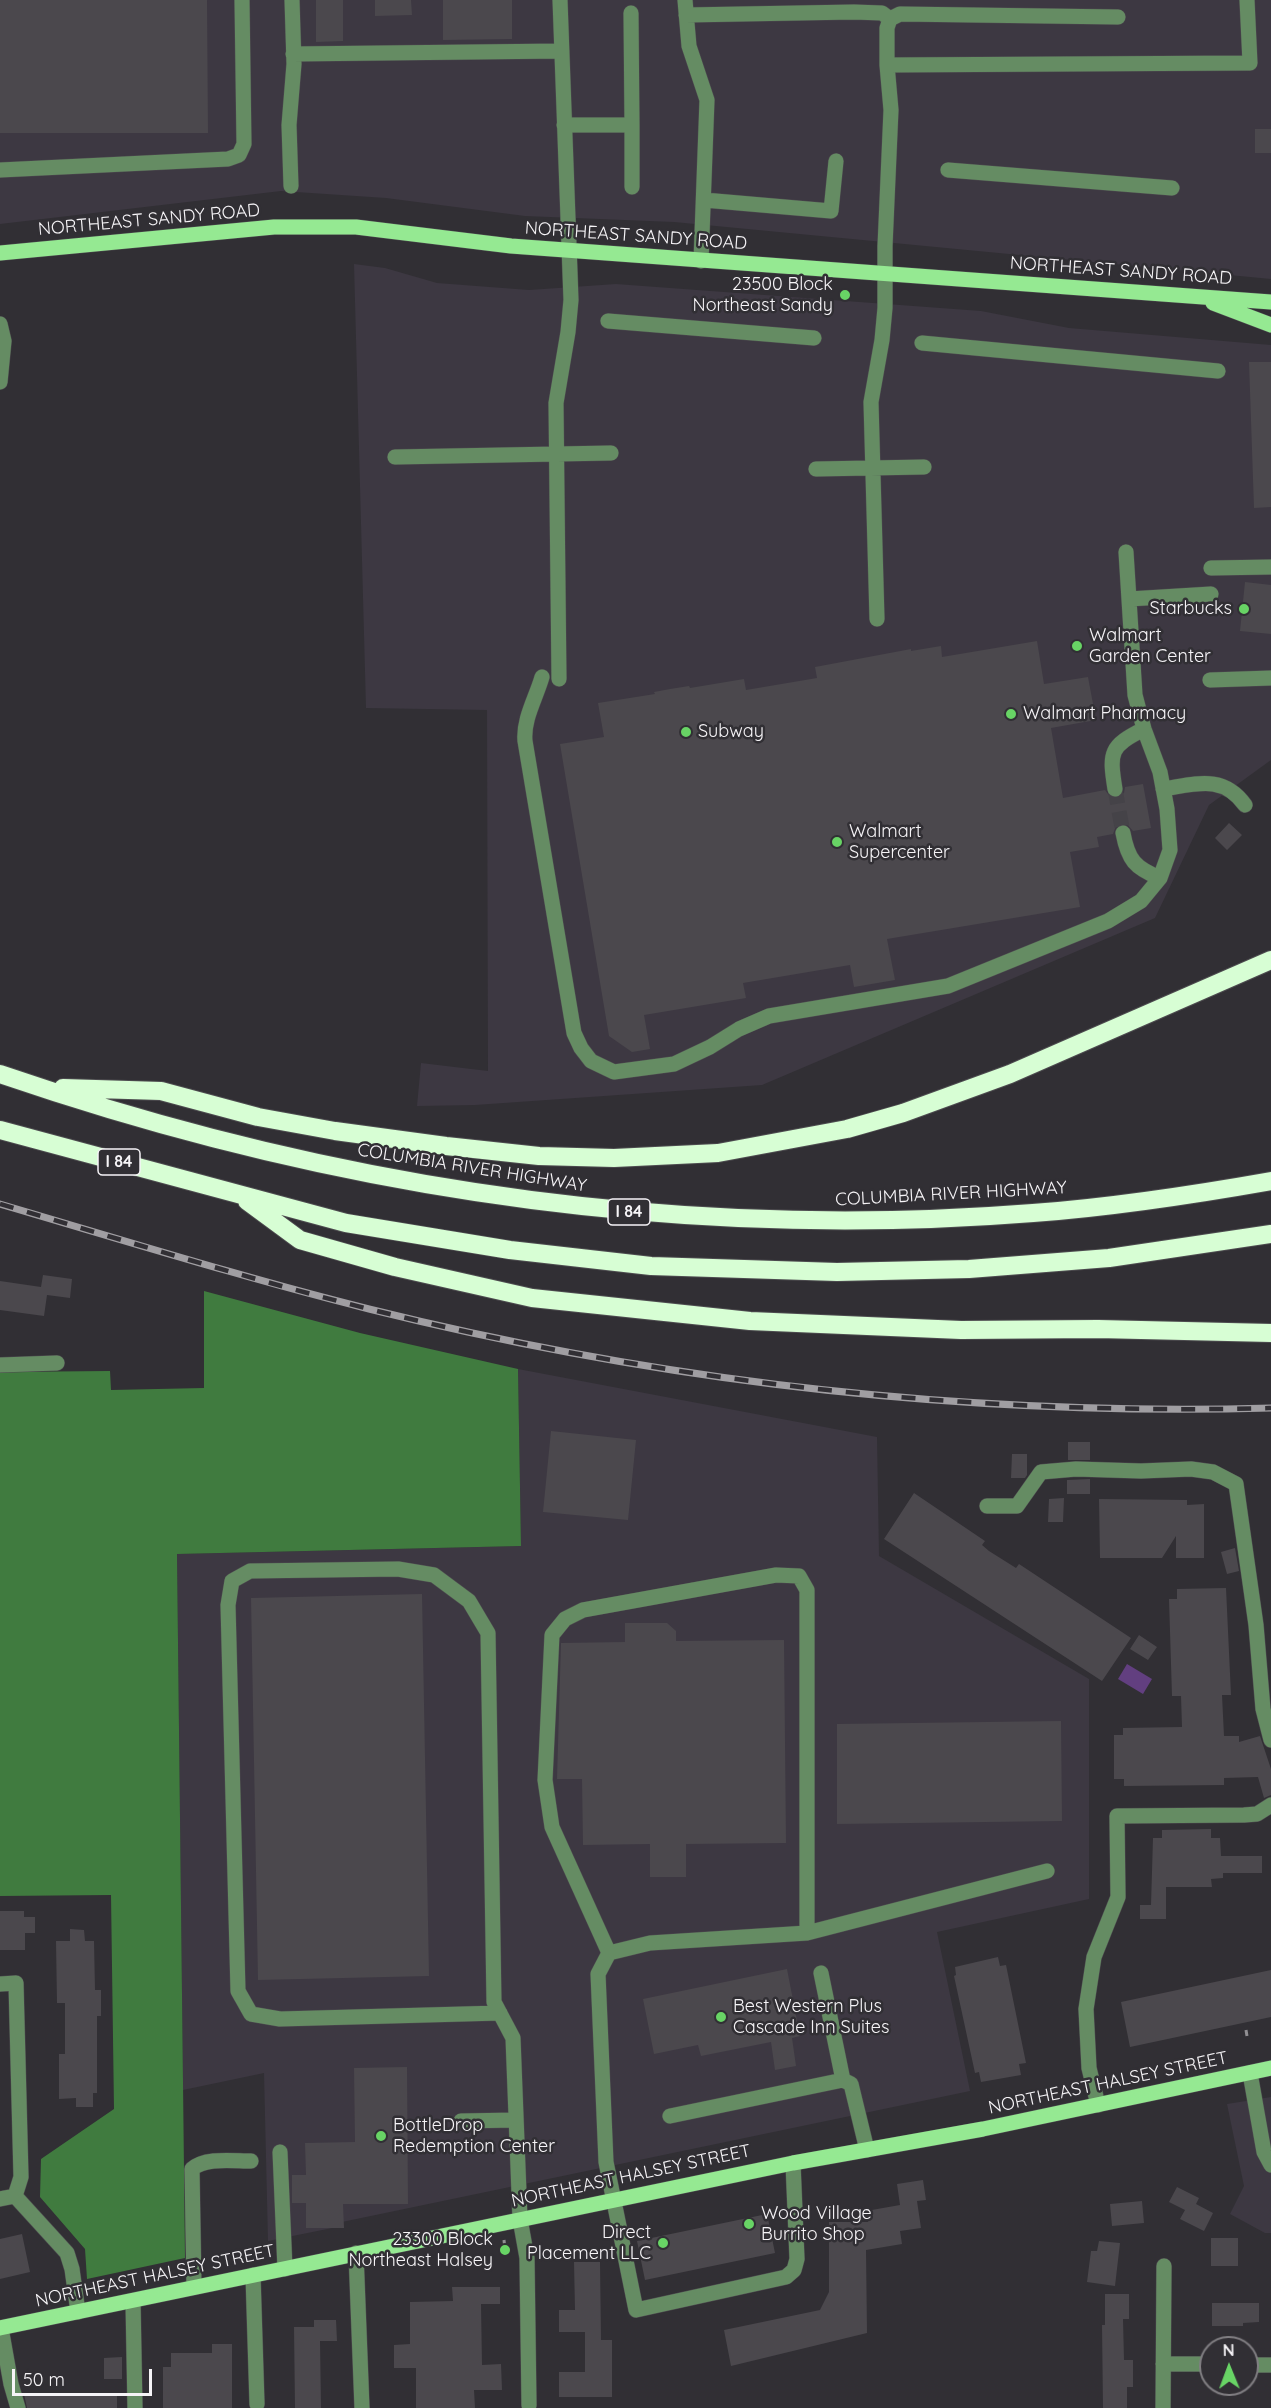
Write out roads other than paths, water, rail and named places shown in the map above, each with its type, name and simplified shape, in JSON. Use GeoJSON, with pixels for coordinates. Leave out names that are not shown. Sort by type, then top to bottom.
{"type":"FeatureCollection","features":[{"type":"Feature","properties":{"kind":"highway"},"geometry":{"type":"LineString","coordinates":[[40,1088],[161,1091],[258,1117],[335,1131],[539,1156],[637,1158],[718,1153],[847,1129],[903,1113],[1010,1074],[1271,960]]}},
{"type":"Feature","properties":{"kind":"highway","name":"COLUMBIA RIVER HIGHWAY"},"geometry":{"type":"LineString","coordinates":[[0,1074],[125,1114],[249,1147],[362,1173],[513,1199],[664,1215],[824,1221],[970,1217],[1140,1202],[1271,1181]]}},
{"type":"Feature","properties":{"kind":"highway","name":"I 84"},"geometry":{"type":"LineString","coordinates":[[0,1130],[345,1223],[455,1242],[607,1261],[737,1270],[906,1272],[1013,1266],[1163,1251],[1271,1234]]}},
{"type":"Feature","properties":{"kind":"highway"},"geometry":{"type":"LineString","coordinates":[[238,1194],[300,1240],[395,1267],[532,1298],[750,1321],[961,1330],[1098,1329],[1271,1333]]}},
{"type":"Feature","properties":{"kind":"main road","name":"NORTHEAST SANDY ROAD"},"geometry":{"type":"LineString","coordinates":[[0,253],[274,227],[309,226],[380,230],[512,246],[701,261],[1271,302]]}},
{"type":"Feature","properties":{"kind":"main road"},"geometry":{"type":"LineString","coordinates":[[1197,297],[1271,325]]}},
{"type":"Feature","properties":{"kind":"main road","name":"NORTHEAST HALSEY STREET"},"geometry":{"type":"LineString","coordinates":[[0,2328],[613,2199],[1271,2068]]}},
{"type":"Feature","properties":{"kind":"street"},"geometry":{"type":"LineString","coordinates":[[0,170],[228,159],[239,155],[244,144],[242,0]]}},
{"type":"Feature","properties":{"kind":"street"},"geometry":{"type":"LineString","coordinates":[[291,186],[289,125],[293,54],[292,0]]}},
{"type":"Feature","properties":{"kind":"street"},"geometry":{"type":"LineString","coordinates":[[559,679],[556,403],[571,300],[560,0]]}},
{"type":"Feature","properties":{"kind":"street"},"geometry":{"type":"LineString","coordinates":[[887,65],[1250,63],[1248,0]]}},
{"type":"Feature","properties":{"kind":"street"},"geometry":{"type":"LineString","coordinates":[[701,261],[707,100],[689,46],[686,8],[882,13],[890,19]]}},
{"type":"Feature","properties":{"kind":"street"},"geometry":{"type":"LineString","coordinates":[[631,13],[632,187]]}},
{"type":"Feature","properties":{"kind":"street"},"geometry":{"type":"LineString","coordinates":[[877,619],[871,402],[882,340],[891,110],[887,65],[887,28],[890,19],[900,14],[1118,17]]}},
{"type":"Feature","properties":{"kind":"street"},"geometry":{"type":"LineString","coordinates":[[293,54],[562,51]]}},
{"type":"Feature","properties":{"kind":"street"},"geometry":{"type":"LineString","coordinates":[[564,125],[632,125]]}},
{"type":"Feature","properties":{"kind":"street"},"geometry":{"type":"LineString","coordinates":[[704,200],[831,211],[836,161]]}},
{"type":"Feature","properties":{"kind":"street"},"geometry":{"type":"LineString","coordinates":[[948,170],[1172,188]]}},
{"type":"Feature","properties":{"kind":"street"},"geometry":{"type":"LineString","coordinates":[[608,321],[814,338]]}},
{"type":"Feature","properties":{"kind":"street"},"geometry":{"type":"LineString","coordinates":[[0,324],[4,341],[0,382]]}},
{"type":"Feature","properties":{"kind":"street"},"geometry":{"type":"LineString","coordinates":[[922,343],[1218,371]]}},
{"type":"Feature","properties":{"kind":"street"},"geometry":{"type":"LineString","coordinates":[[395,457],[610,453]]}},
{"type":"Feature","properties":{"kind":"street"},"geometry":{"type":"LineString","coordinates":[[816,469],[924,467]]}},
{"type":"Feature","properties":{"kind":"street"},"geometry":{"type":"LineString","coordinates":[[542,677],[524,729],[525,741],[574,1033],[580,1048],[591,1061],[614,1072],[674,1064],[710,1047],[739,1029],[769,1016],[948,986],[1108,921],[1141,901],[1160,878],[1170,850],[1160,772],[1144,729],[1135,695],[1126,552]]}},
{"type":"Feature","properties":{"kind":"street"},"geometry":{"type":"LineString","coordinates":[[1211,568],[1271,567]]}},
{"type":"Feature","properties":{"kind":"street"},"geometry":{"type":"LineString","coordinates":[[1129,599],[1211,594]]}},
{"type":"Feature","properties":{"kind":"street"},"geometry":{"type":"LineString","coordinates":[[1210,680],[1271,678]]}},
{"type":"Feature","properties":{"kind":"street"},"geometry":{"type":"LineString","coordinates":[[1115,789],[1112,769],[1113,753],[1118,744],[1144,729]]}},
{"type":"Feature","properties":{"kind":"street"},"geometry":{"type":"LineString","coordinates":[[1163,789],[1209,783],[1222,785],[1237,793],[1245,805]]}},
{"type":"Feature","properties":{"kind":"street"},"geometry":{"type":"LineString","coordinates":[[1123,833],[1126,849],[1140,870],[1160,878]]}},
{"type":"Feature","properties":{"kind":"street"},"geometry":{"type":"LineString","coordinates":[[0,1365],[57,1363]]}},
{"type":"Feature","properties":{"kind":"street"},"geometry":{"type":"LineString","coordinates":[[987,1506],[1017,1506],[1041,1472],[1076,1469],[1191,1470],[1214,1472],[1236,1484],[1256,1625],[1263,1709],[1271,1740]]}},
{"type":"Feature","properties":{"kind":"street"},"geometry":{"type":"LineString","coordinates":[[500,2013],[280,2019],[251,2014],[238,1991],[228,1605],[232,1581],[250,1570],[398,1569],[434,1575],[469,1601],[488,1633],[494,2002],[500,2013],[513,2038],[520,2219],[527,2258],[529,2405]]}},
{"type":"Feature","properties":{"kind":"street"},"geometry":{"type":"LineString","coordinates":[[609,1953],[552,1827],[545,1780],[552,1635],[565,1619],[583,1610],[776,1575],[799,1576],[807,1590],[807,1933]]}},
{"type":"Feature","properties":{"kind":"street"},"geometry":{"type":"LineString","coordinates":[[1098,2104],[1089,2068],[1086,2009],[1094,1957],[1118,1897],[1117,1816],[1257,1814],[1271,1804]]}},
{"type":"Feature","properties":{"kind":"street"},"geometry":{"type":"LineString","coordinates":[[792,2163],[797,2259],[794,2270],[786,2277],[636,2310],[606,2162],[598,1974],[609,1953],[650,1943],[807,1933],[1047,1871]]}},
{"type":"Feature","properties":{"kind":"street"},"geometry":{"type":"LineString","coordinates":[[821,1973],[843,2080]]}},
{"type":"Feature","properties":{"kind":"street"},"geometry":{"type":"LineString","coordinates":[[0,1983],[16,1983],[21,2177],[8,2197],[67,2253],[72,2269],[78,2312]]}},
{"type":"Feature","properties":{"kind":"street"},"geometry":{"type":"LineString","coordinates":[[1250,2073],[1264,2152],[1271,2165]]}},
{"type":"Feature","properties":{"kind":"street"},"geometry":{"type":"LineString","coordinates":[[670,2116],[843,2080],[851,2084],[867,2150]]}},
{"type":"Feature","properties":{"kind":"street"},"geometry":{"type":"LineString","coordinates":[[461,2121],[515,2120]]}},
{"type":"Feature","properties":{"kind":"street"},"geometry":{"type":"LineString","coordinates":[[280,2152],[285,2269]]}},
{"type":"Feature","properties":{"kind":"street"},"geometry":{"type":"LineString","coordinates":[[194,2288],[192,2169],[197,2163],[250,2161]]}},
{"type":"Feature","properties":{"kind":"street"},"geometry":{"type":"LineString","coordinates":[[356,2253],[362,2408]]}},
{"type":"Feature","properties":{"kind":"street"},"geometry":{"type":"LineString","coordinates":[[1163,2408],[1164,2266]]}},
{"type":"Feature","properties":{"kind":"street"},"geometry":{"type":"LineString","coordinates":[[253,2275],[257,2404]]}},
{"type":"Feature","properties":{"kind":"street"},"geometry":{"type":"LineString","coordinates":[[133,2301],[135,2408]]}},
{"type":"Feature","properties":{"kind":"street"},"geometry":{"type":"LineString","coordinates":[[0,2328],[18,2408]]}},
{"type":"Feature","properties":{"kind":"street"},"geometry":{"type":"LineString","coordinates":[[1163,2364],[1199,2364]]}},
{"type":"Feature","properties":{"kind":"tunnel"},"geometry":{"type":"LineString","coordinates":[[1115,789],[1123,833]]}},
{"type":"Feature","properties":{"kind":"railway"},"geometry":{"type":"LineString","coordinates":[[0,1204],[230,1272],[369,1309],[480,1335],[704,1375],[817,1389],[1044,1406],[1157,1409],[1271,1408]]}},
{"type":"Feature","properties":{"kind":"place","name":"23500 Block Northeast Sandy"},"geometry":{"type":"Point","coordinates":[845,295]}},
{"type":"Feature","properties":{"kind":"place","name":"Starbucks"},"geometry":{"type":"Point","coordinates":[1244,609]}},
{"type":"Feature","properties":{"kind":"place","name":"Walmart Garden Center"},"geometry":{"type":"Point","coordinates":[1077,646]}},
{"type":"Feature","properties":{"kind":"place","name":"Walmart Pharmacy"},"geometry":{"type":"Point","coordinates":[1011,714]}},
{"type":"Feature","properties":{"kind":"place","name":"Subway"},"geometry":{"type":"Point","coordinates":[686,732]}},
{"type":"Feature","properties":{"kind":"place","name":"Walmart Supercenter"},"geometry":{"type":"Point","coordinates":[837,842]}},
{"type":"Feature","properties":{"kind":"place","name":"Best Western Plus Cascade Inn Suites"},"geometry":{"type":"Point","coordinates":[721,2017]}},
{"type":"Feature","properties":{"kind":"place","name":"BottleDrop Redemption Center"},"geometry":{"type":"Point","coordinates":[381,2136]}},
{"type":"Feature","properties":{"kind":"place","name":"Wood Village Burrito Shop"},"geometry":{"type":"Point","coordinates":[749,2224]}},
{"type":"Feature","properties":{"kind":"place","name":"Direct Placement LLC"},"geometry":{"type":"Point","coordinates":[663,2243]}},
{"type":"Feature","properties":{"kind":"place","name":"23300 Block Northeast Halsey"},"geometry":{"type":"Point","coordinates":[505,2250]}}]}
